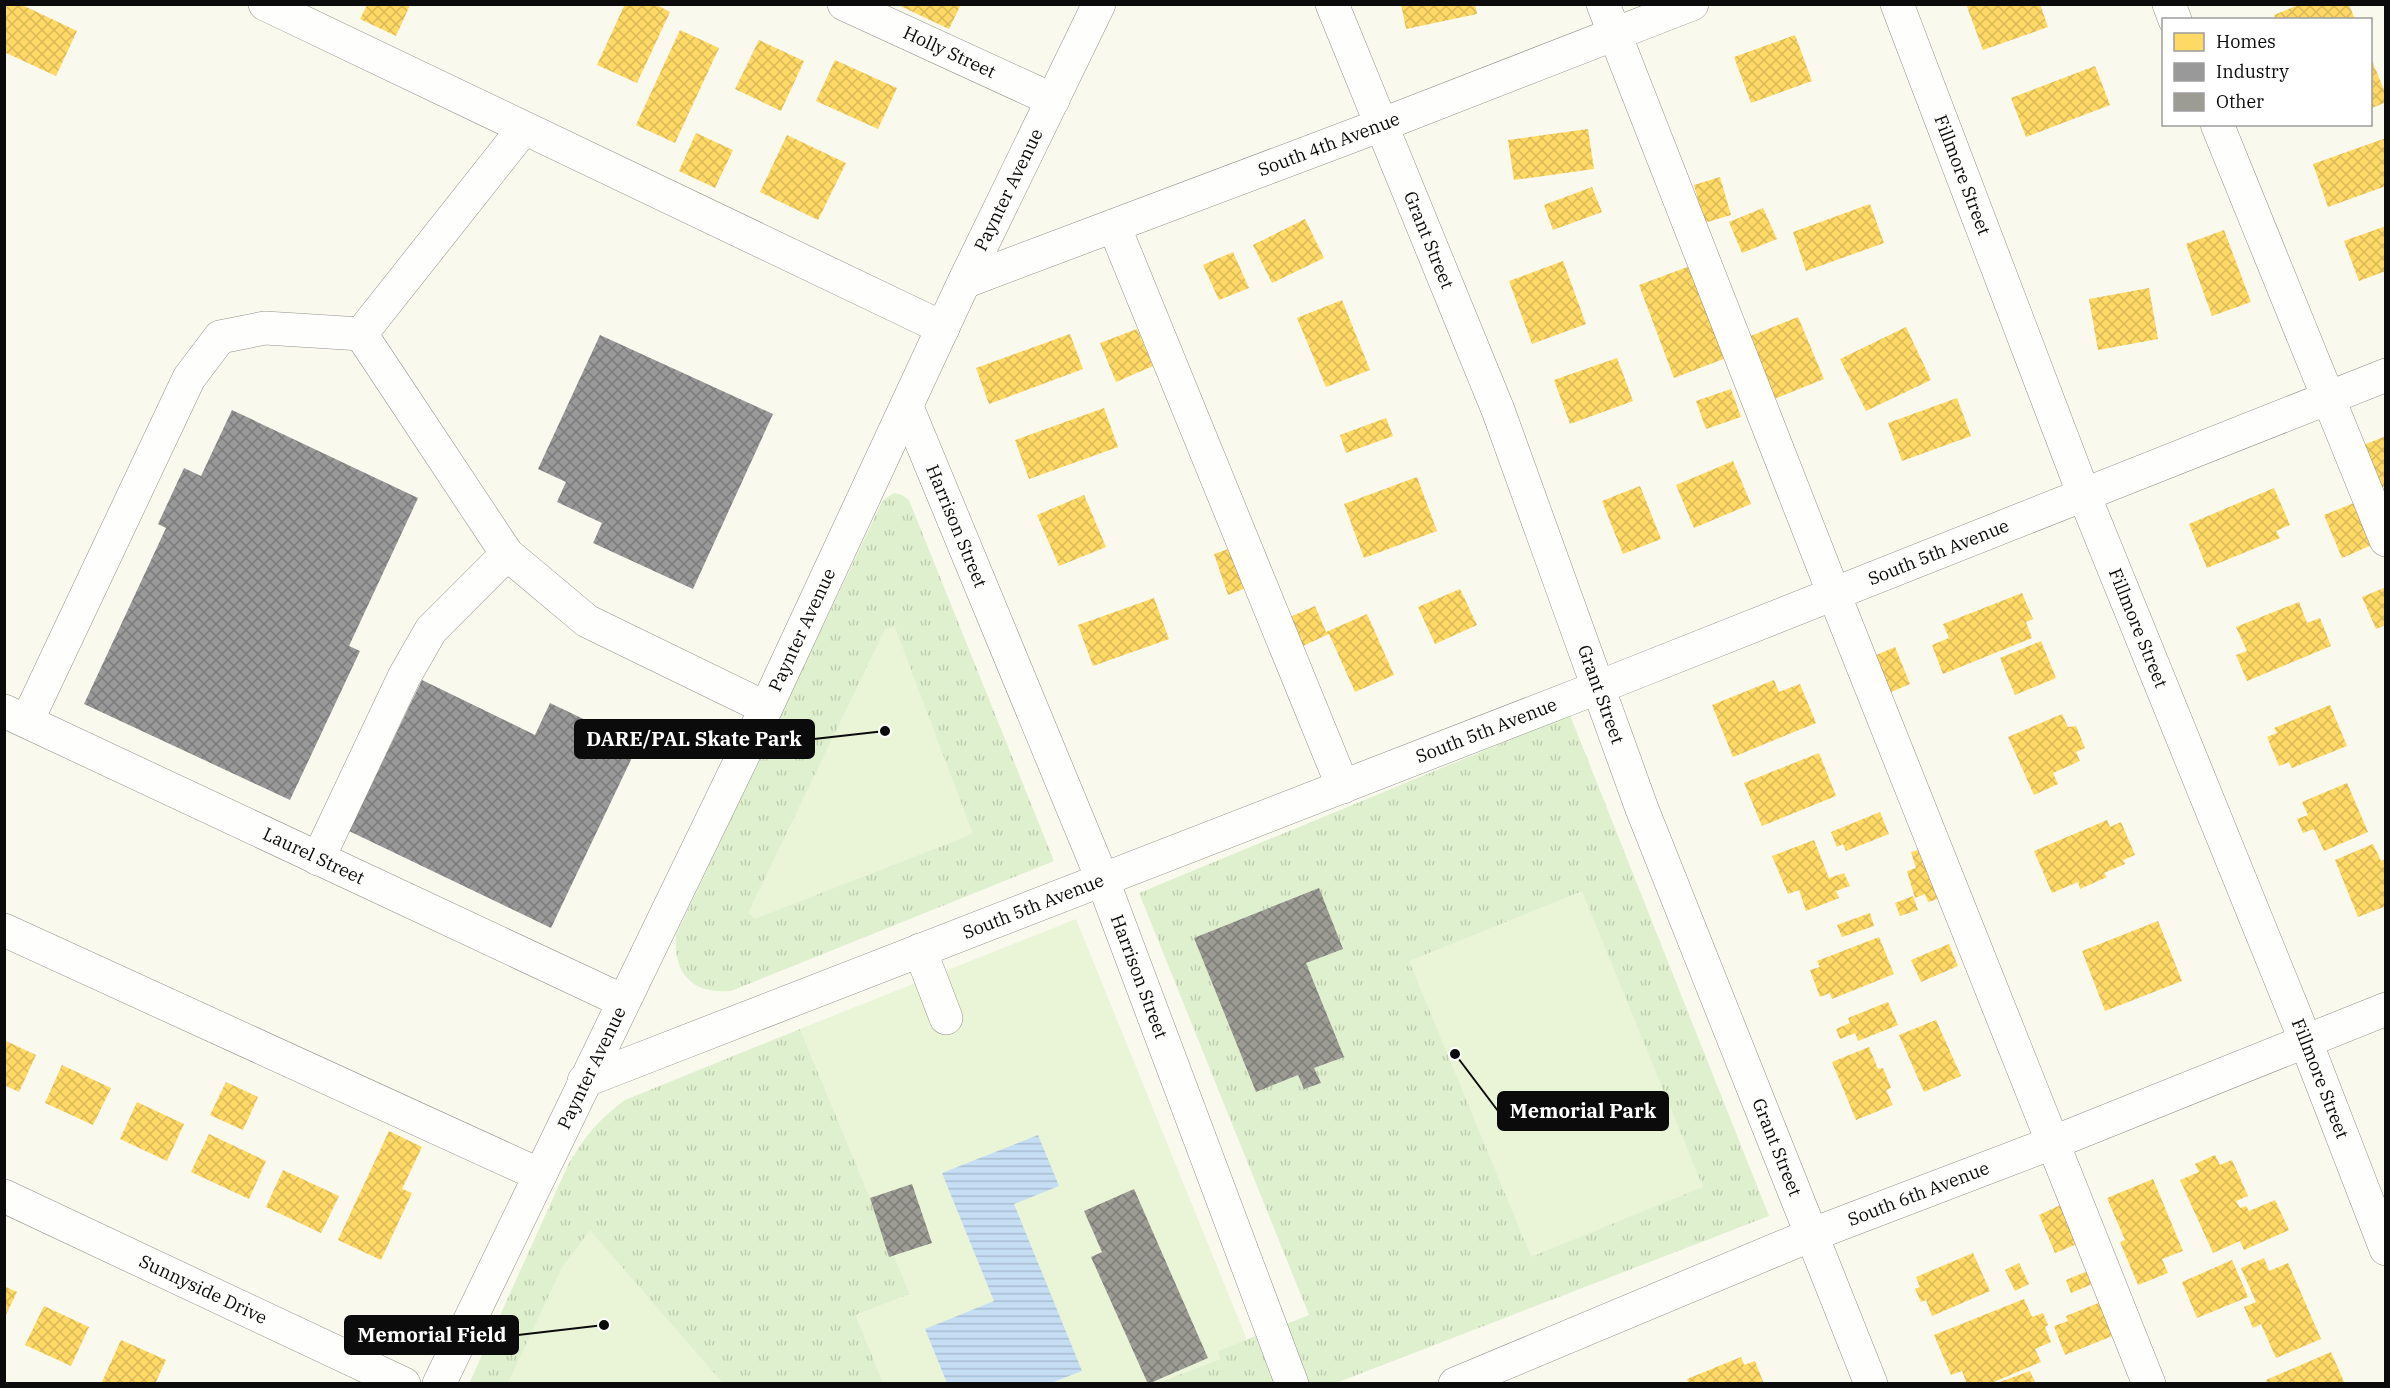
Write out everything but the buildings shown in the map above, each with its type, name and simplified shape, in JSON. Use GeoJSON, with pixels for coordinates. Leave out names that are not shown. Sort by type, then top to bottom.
{"type":"FeatureCollection","features":[{"type":"Feature","properties":{"kind":"street"},"geometry":{"type":"LineString","coordinates":[[266,4],[943,328]]}},
{"type":"Feature","properties":{"kind":"street","name":"Holly Street"},"geometry":{"type":"LineString","coordinates":[[844,4],[1053,100]]}},
{"type":"Feature","properties":{"kind":"street","name":"Paynter Avenue"},"geometry":{"type":"LineString","coordinates":[[439,1383],[766,708],[964,282],[1099,4]]}},
{"type":"Feature","properties":{"kind":"street","name":"Grant Street"},"geometry":{"type":"LineString","coordinates":[[1332,4],[1498,410],[1642,809],[1871,1383]]}},
{"type":"Feature","properties":{"kind":"street"},"geometry":{"type":"LineString","coordinates":[[1603,4],[1834,594],[2149,1383]]}},
{"type":"Feature","properties":{"kind":"street","name":"South 4th Avenue"},"geometry":{"type":"LineString","coordinates":[[964,282],[1382,125],[1692,4]]}},
{"type":"Feature","properties":{"kind":"street","name":"Fillmore Street"},"geometry":{"type":"LineString","coordinates":[[1897,4],[2084,495],[2306,1042],[2385,1249]]}},
{"type":"Feature","properties":{"kind":"street"},"geometry":{"type":"LineString","coordinates":[[2218,126],[2385,540]]}},
{"type":"Feature","properties":{"kind":"street"},"geometry":{"type":"LineString","coordinates":[[361,334],[524,128]]}},
{"type":"Feature","properties":{"kind":"street"},"geometry":{"type":"LineString","coordinates":[[1114,226],[1343,787]]}},
{"type":"Feature","properties":{"kind":"street"},"geometry":{"type":"LineString","coordinates":[[16,716],[189,378],[220,337],[265,328],[361,334]]}},
{"type":"Feature","properties":{"kind":"street"},"geometry":{"type":"LineString","coordinates":[[361,334],[507,554],[587,621],[766,708]]}},
{"type":"Feature","properties":{"kind":"street","name":"South 5th Avenue"},"geometry":{"type":"LineString","coordinates":[[584,1081],[1599,687],[2385,375]]}},
{"type":"Feature","properties":{"kind":"street","name":"Harrison Street"},"geometry":{"type":"LineString","coordinates":[[907,407],[1103,880],[1292,1383]]}},
{"type":"Feature","properties":{"kind":"street"},"geometry":{"type":"LineString","coordinates":[[318,859],[404,677],[431,630],[507,554]]}},
{"type":"Feature","properties":{"kind":"street","name":"Laurel Street"},"geometry":{"type":"LineString","coordinates":[[16,716],[623,1001]]}},
{"type":"Feature","properties":{"kind":"street"},"geometry":{"type":"LineString","coordinates":[[4,930],[540,1176]]}},
{"type":"Feature","properties":{"kind":"street"},"geometry":{"type":"LineString","coordinates":[[920,950],[946,1018]]}},
{"type":"Feature","properties":{"kind":"street","name":"South 6th Avenue"},"geometry":{"type":"LineString","coordinates":[[1455,1383],[1811,1235],[2052,1143],[2385,1009]]}},
{"type":"Feature","properties":{"kind":"street","name":"Sunnyside Drive"},"geometry":{"type":"LineString","coordinates":[[4,1196],[404,1383]]}},
{"type":"Feature","properties":{"kind":"green space"},"geometry":{"type":"Polygon","coordinates":[[[894,493],[909,500],[1054,861],[731,991],[706,989],[688,979],[682,971],[676,949],[676,935],[883,500],[894,493]]]}},
{"type":"Feature","properties":{"kind":"green space"},"geometry":{"type":"Polygon","coordinates":[[[895,627],[973,834],[755,919],[748,913],[885,629],[895,627]]]}},
{"type":"Feature","properties":{"kind":"green space"},"geometry":{"type":"Polygon","coordinates":[[[1570,715],[1769,1216],[1336,1383],[1161,1383],[1220,1359],[1217,1351],[1309,1315],[1139,893],[1570,715]]]}},
{"type":"Feature","properties":{"kind":"green space"},"geometry":{"type":"Polygon","coordinates":[[[1582,891],[1703,1187],[1531,1257],[1409,961],[1582,891]]]}},
{"type":"Feature","properties":{"kind":"green space"},"geometry":{"type":"Polygon","coordinates":[[[1076,919],[1247,1340],[1218,1351],[1220,1359],[1161,1381],[1161,1383],[883,1383],[856,1315],[910,1294],[800,1029],[1076,919]]]}},
{"type":"Feature","properties":{"kind":"green space"},"geometry":{"type":"Polygon","coordinates":[[[800,1029],[910,1294],[856,1315],[883,1383],[469,1384],[568,1165],[599,1122],[625,1100],[800,1029]]]}},
{"type":"Feature","properties":{"kind":"green space"},"geometry":{"type":"Polygon","coordinates":[[[590,1230],[723,1383],[508,1383],[562,1267],[590,1230]]]}},
{"type":"Feature","properties":{"kind":"water"},"geometry":{"type":"Polygon","coordinates":[[[1038,1135],[1059,1186],[1014,1204],[1082,1371],[1051,1383],[947,1383],[925,1329],[994,1301],[942,1173],[1038,1135]]]}},
{"type":"Feature","properties":{"kind":"place","name":"DARE/PAL Skate Park"},"geometry":{"type":"Point","coordinates":[885,731]}},
{"type":"Feature","properties":{"kind":"place","name":"Memorial Park"},"geometry":{"type":"Point","coordinates":[1455,1054]}},
{"type":"Feature","properties":{"kind":"place","name":"Memorial Field"},"geometry":{"type":"Point","coordinates":[604,1325]}}]}
